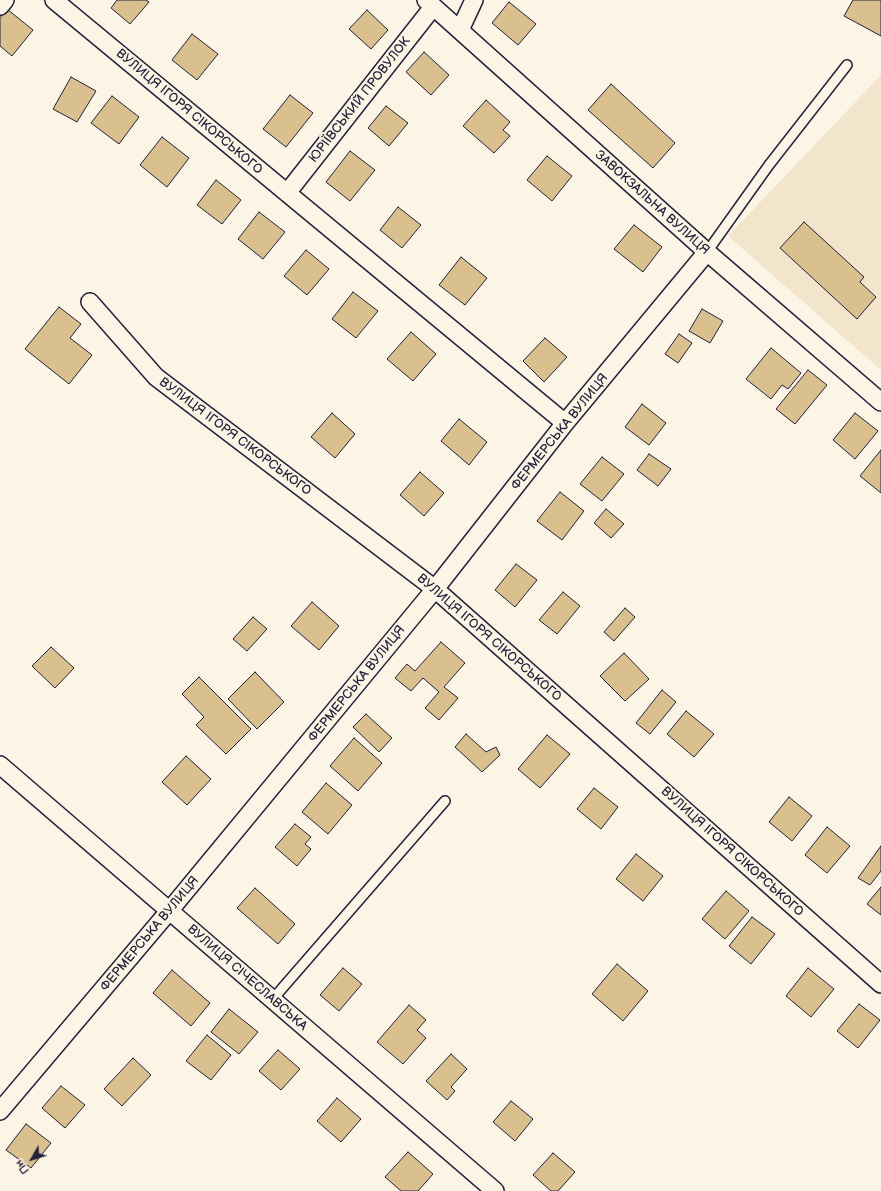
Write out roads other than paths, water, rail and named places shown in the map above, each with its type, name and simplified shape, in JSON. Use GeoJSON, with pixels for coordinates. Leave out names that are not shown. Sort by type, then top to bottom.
{"type":"FeatureCollection","features":[{"type":"Feature","properties":{"kind":"street"},"geometry":{"type":"LineString","coordinates":[[0,6],[6,0]]}},
{"type":"Feature","properties":{"kind":"street","name":"ВУЛИЦЯ ІГОРЯ СІКОРСЬКОГО"},"geometry":{"type":"LineString","coordinates":[[54,0],[565,424]]}},
{"type":"Feature","properties":{"kind":"street"},"geometry":{"type":"LineString","coordinates":[[460,30],[474,0]]}},
{"type":"Feature","properties":{"kind":"street","name":"ЮРІЇВСЬКИЙ ПРОВУЛОК"},"geometry":{"type":"LineString","coordinates":[[287,193],[430,3]]}},
{"type":"Feature","properties":{"kind":"street","name":"ЗАВОКЗАЛЬНА ВУЛИЦЯ"},"geometry":{"type":"LineString","coordinates":[[430,3],[707,252],[881,402]]}},
{"type":"Feature","properties":{"kind":"street","name":"ФЕРМЕРСЬКА ВУЛИЦЯ"},"geometry":{"type":"LineString","coordinates":[[0,1111],[170,910],[435,589],[565,424],[707,252]]}},
{"type":"Feature","properties":{"kind":"street","name":"ВУЛИЦЯ ІГОРЯ СІКОРСЬКОГО"},"geometry":{"type":"LineString","coordinates":[[90,302],[156,377],[435,589],[881,984]]}},
{"type":"Feature","properties":{"kind":"street","name":"ВУЛИЦЯ СІЧЕСЛАВСЬКА"},"geometry":{"type":"LineString","coordinates":[[0,765],[495,1191]]}},
{"type":"Feature","properties":{"kind":"lane"},"geometry":{"type":"LineString","coordinates":[[707,252],[769,165],[847,65]]}},
{"type":"Feature","properties":{"kind":"lane"},"geometry":{"type":"LineString","coordinates":[[272,1000],[445,801]]}}]}
